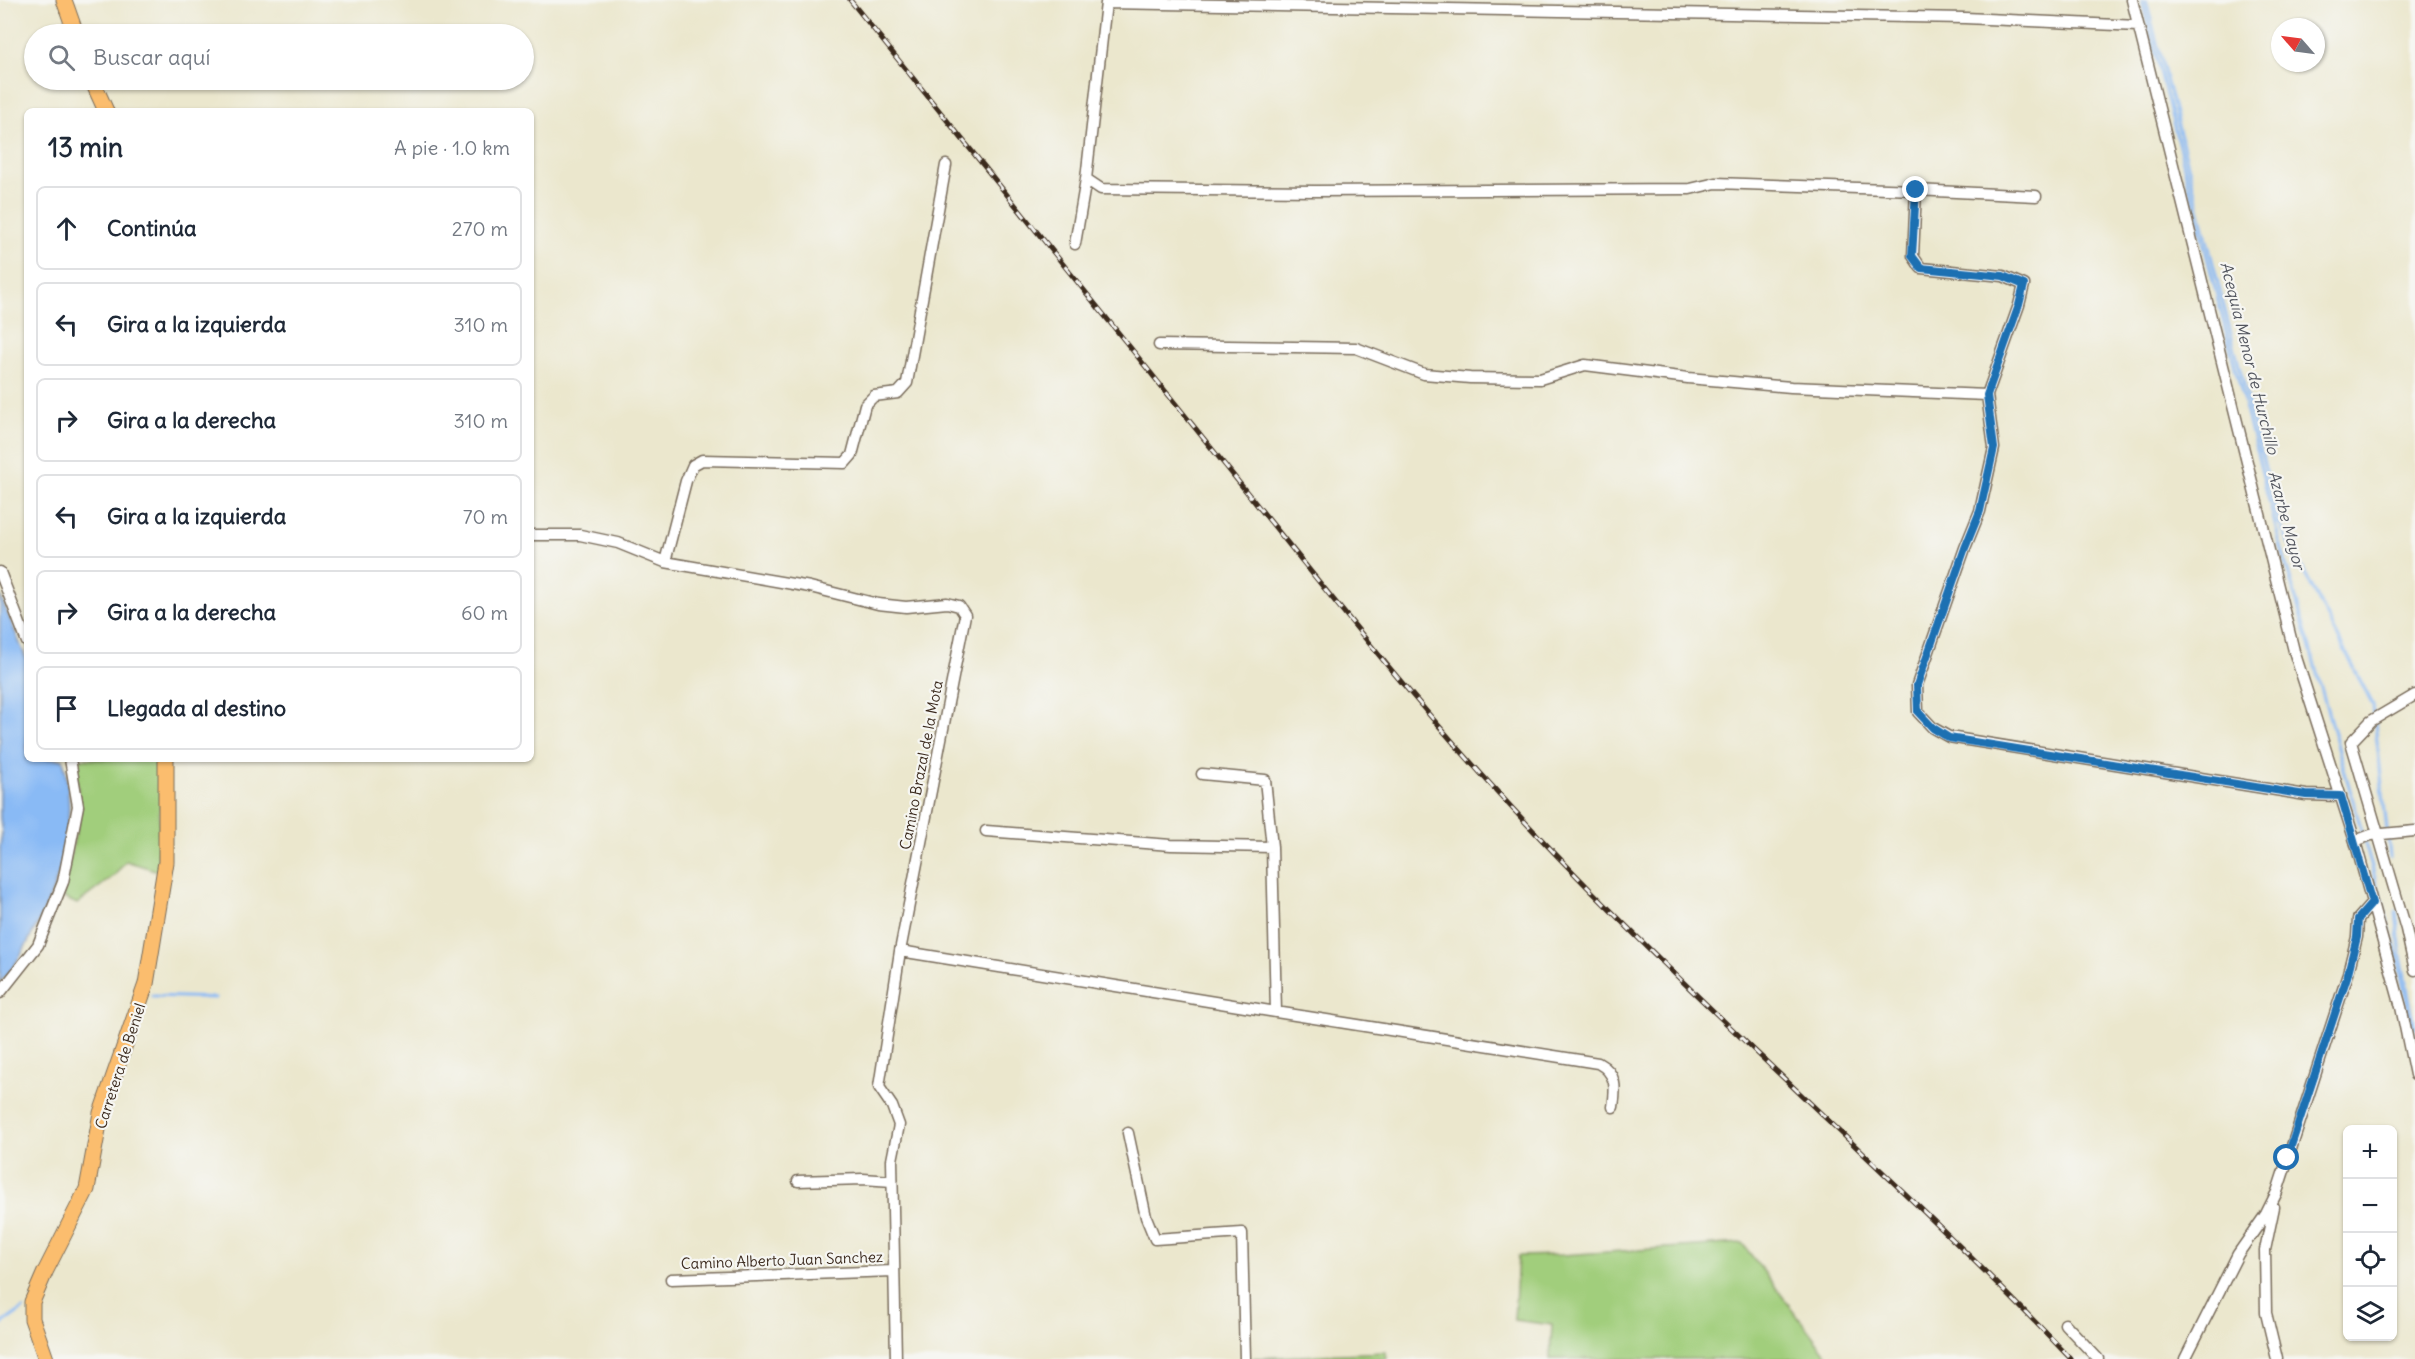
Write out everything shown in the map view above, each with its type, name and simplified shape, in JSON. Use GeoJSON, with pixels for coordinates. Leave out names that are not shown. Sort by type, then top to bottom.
{"type":"FeatureCollection","features":[{"type":"Feature","properties":{"kind":"main road"},"geometry":{"type":"LineString","coordinates":[[64,0],[72,24]]}},
{"type":"Feature","properties":{"kind":"main road"},"geometry":{"type":"LineString","coordinates":[[97,90],[105,108]]}},
{"type":"Feature","properties":{"kind":"main road","name":"Carretera de Beniel"},"geometry":{"type":"LineString","coordinates":[[46,1359],[32,1319],[32,1302],[40,1280],[87,1189],[101,1113],[146,984],[166,862],[166,762]]}},
{"type":"Feature","properties":{"kind":"street"},"geometry":{"type":"LineString","coordinates":[[2132,0],[2291,640],[2355,842],[2401,1007],[2415,1075]]}},
{"type":"Feature","properties":{"kind":"street"},"geometry":{"type":"LineString","coordinates":[[1075,244],[1086,179],[1107,1],[1965,18],[2138,26]]}},
{"type":"Feature","properties":{"kind":"street"},"geometry":{"type":"LineString","coordinates":[[665,562],[686,481],[693,465],[702,460],[845,464],[852,455],[865,405],[874,396],[898,393],[907,383],[946,165]]}},
{"type":"Feature","properties":{"kind":"street"},"geometry":{"type":"LineString","coordinates":[[1086,179],[1101,189],[1315,191],[1678,189],[1716,183],[2036,196]]}},
{"type":"Feature","properties":{"kind":"street"},"geometry":{"type":"LineString","coordinates":[[1916,190],[1912,256],[1921,268],[2003,276],[2024,285],[1987,395],[1994,448],[1980,511],[1917,685],[1918,712],[1933,728],[1949,738],[2306,795],[2341,796]]}},
{"type":"Feature","properties":{"kind":"street"},"geometry":{"type":"LineString","coordinates":[[1159,345],[1356,348],[1424,374],[1470,378],[1540,379],[1585,365],[1688,378],[1791,387],[1987,395]]}},
{"type":"Feature","properties":{"kind":"street","name":"Camino Brazal de la Mota"},"geometry":{"type":"LineString","coordinates":[[534,535],[580,535],[618,543],[665,562],[810,587],[878,604],[906,607],[947,603],[958,606],[965,615],[900,951],[879,1087],[892,1106],[899,1125],[892,1160],[896,1359]]}},
{"type":"Feature","properties":{"kind":"street"},"geometry":{"type":"LineString","coordinates":[[0,572],[24,634]]}},
{"type":"Feature","properties":{"kind":"street"},"geometry":{"type":"LineString","coordinates":[[2415,695],[2371,721],[2351,742],[2415,970]]}},
{"type":"Feature","properties":{"kind":"street"},"geometry":{"type":"LineString","coordinates":[[0,993],[38,945],[63,882],[78,806],[71,762]]}},
{"type":"Feature","properties":{"kind":"street"},"geometry":{"type":"LineString","coordinates":[[1202,774],[1265,780],[1272,847],[1276,1012]]}},
{"type":"Feature","properties":{"kind":"street"},"geometry":{"type":"LineString","coordinates":[[986,831],[1171,845],[1272,847]]}},
{"type":"Feature","properties":{"kind":"street"},"geometry":{"type":"LineString","coordinates":[[2355,842],[2375,834],[2415,831]]}},
{"type":"Feature","properties":{"kind":"street"},"geometry":{"type":"LineString","coordinates":[[2277,1359],[2265,1313],[2265,1250],[2277,1192],[2347,977],[2357,937],[2358,919],[2372,903]]}},
{"type":"Feature","properties":{"kind":"street"},"geometry":{"type":"LineString","coordinates":[[900,951],[1598,1063],[1609,1068],[1612,1075],[1613,1107]]}},
{"type":"Feature","properties":{"kind":"street"},"geometry":{"type":"LineString","coordinates":[[1128,1133],[1146,1217],[1155,1239],[1242,1233],[1245,1359]]}},
{"type":"Feature","properties":{"kind":"street"},"geometry":{"type":"LineString","coordinates":[[798,1181],[863,1179],[892,1181]]}},
{"type":"Feature","properties":{"kind":"street"},"geometry":{"type":"LineString","coordinates":[[2185,1359],[2238,1254],[2266,1214],[2277,1192]]}},
{"type":"Feature","properties":{"kind":"street","name":"Camino Alberto Juan Sanchez"},"geometry":{"type":"LineString","coordinates":[[671,1279],[893,1271]]}},
{"type":"Feature","properties":{"kind":"street"},"geometry":{"type":"LineString","coordinates":[[2065,1324],[2098,1359]]}},
{"type":"Feature","properties":{"kind":"green space"},"geometry":{"type":"Polygon","coordinates":[[[75,762],[161,762],[158,871],[126,861],[115,875],[77,904],[64,898],[63,890],[80,813],[75,762]]]}},
{"type":"Feature","properties":{"kind":"green space"},"geometry":{"type":"Polygon","coordinates":[[[1742,1243],[1830,1359],[1550,1359],[1552,1325],[1514,1320],[1518,1256],[1742,1243]]]}},
{"type":"Feature","properties":{"kind":"green space"},"geometry":{"type":"Polygon","coordinates":[[[1386,1352],[1387,1359],[1254,1359],[1254,1358],[1386,1352]]]}},
{"type":"Feature","properties":{"kind":"water"},"geometry":{"type":"Polygon","coordinates":[[[0,595],[24,654],[24,762],[64,762],[69,805],[64,850],[51,894],[21,955],[0,982],[0,846],[2,833],[0,818],[0,595]]]}},
{"type":"Feature","properties":{"kind":"waterway","name":"Azarbe Mayor"},"geometry":{"type":"LineString","coordinates":[[2142,0],[2278,536],[2398,959],[2415,1044]]}},
{"type":"Feature","properties":{"kind":"waterway","name":"Acequia Menor de Hurchillo"},"geometry":{"type":"LineString","coordinates":[[2146,0],[2279,523],[2373,705],[2374,717]]}},
{"type":"Feature","properties":{"kind":"waterway","name":"Acequia Menor de Hurchillo"},"geometry":{"type":"LineString","coordinates":[[2375,723],[2387,830]]}},
{"type":"Feature","properties":{"kind":"waterway","name":"Acequia Menor de Hurchillo"},"geometry":{"type":"LineString","coordinates":[[2388,837],[2390,857]]}},
{"type":"Feature","properties":{"kind":"waterway","name":"Acequia Menor de Hurchillo"},"geometry":{"type":"LineString","coordinates":[[2396,911],[2401,956],[2415,1028]]}},
{"type":"Feature","properties":{"kind":"waterway"},"geometry":{"type":"LineString","coordinates":[[152,996],[216,998]]}},
{"type":"Feature","properties":{"kind":"waterway"},"geometry":{"type":"LineString","coordinates":[[0,1325],[23,1309]]}},
{"type":"Feature","properties":{"kind":"railway"},"geometry":{"type":"LineString","coordinates":[[850,0],[1335,602],[1487,781],[1593,893],[1937,1224],[2071,1359]]}},
{"type":"Feature","properties":{"kind":"route"},"geometry":{"type":"LineString","coordinates":[[1916,190],[1912,256],[1921,268],[2003,276],[2024,285],[1987,395],[1994,448],[1980,511],[1917,685],[1918,712],[1933,728],[1949,738],[2306,795],[2341,796],[2372,903],[2358,919],[2357,937],[2347,977],[2287,1158]]}}]}
